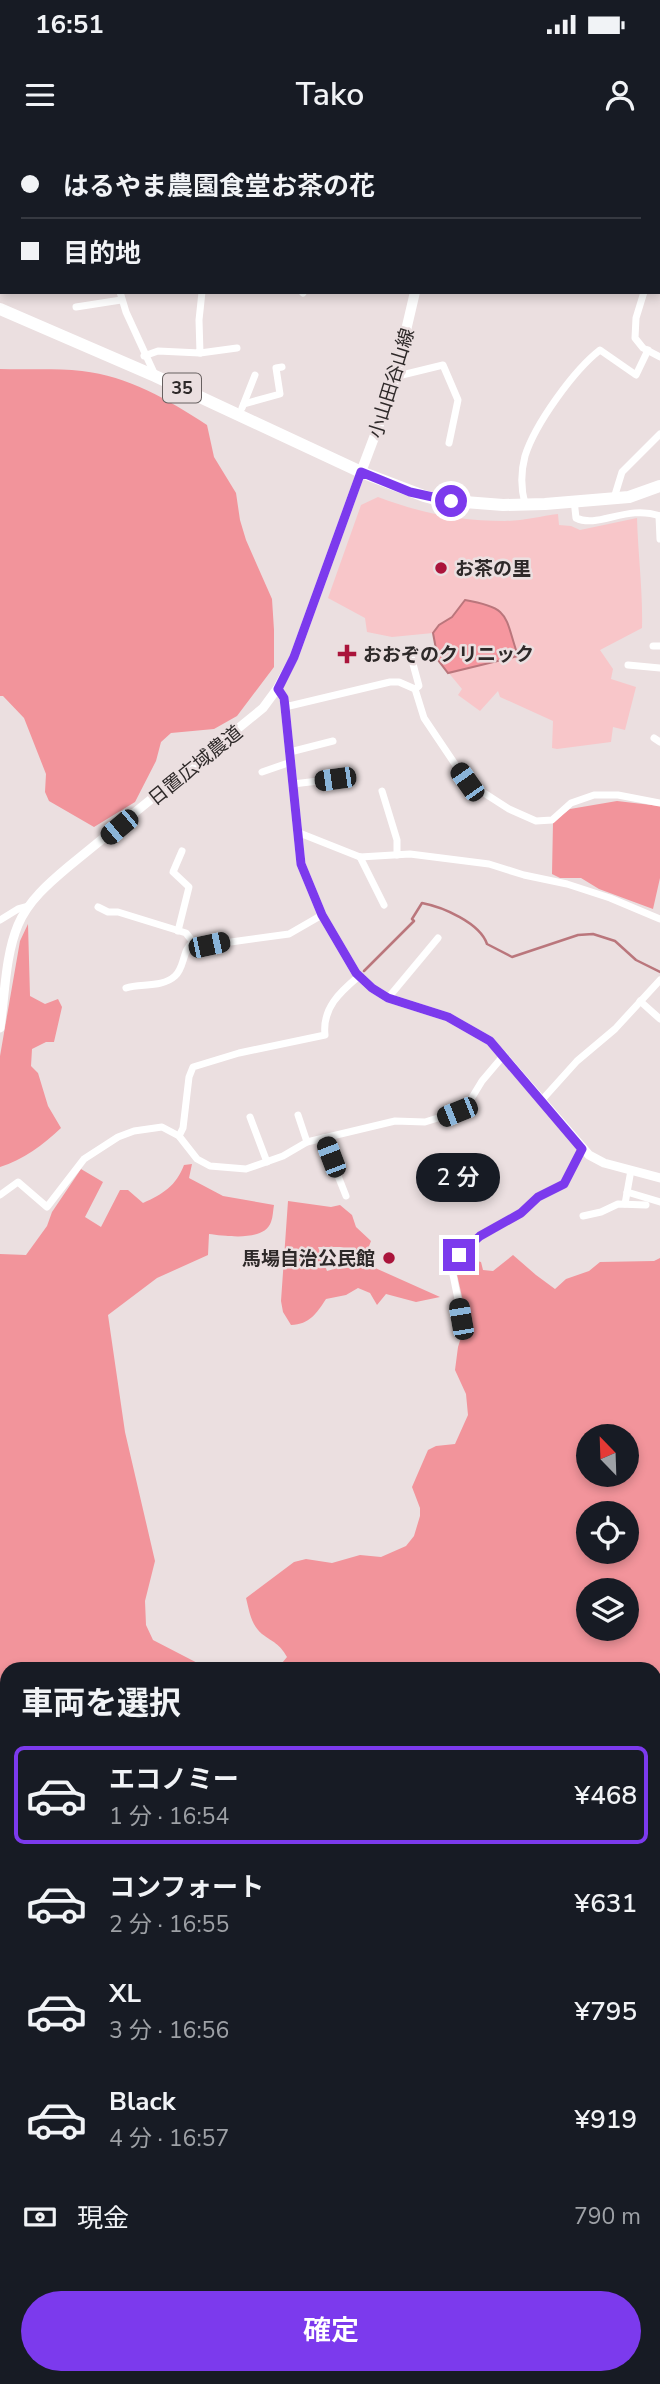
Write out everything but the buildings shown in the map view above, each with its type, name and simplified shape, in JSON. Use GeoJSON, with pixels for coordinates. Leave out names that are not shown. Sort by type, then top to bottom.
{"type":"FeatureCollection","features":[{"type":"Feature","properties":{"kind":"main road","name":"小山田谷山線"},"geometry":{"type":"LineString","coordinates":[[361,472],[388,402],[415,294]]}},
{"type":"Feature","properties":{"kind":"main road","name":"35"},"geometry":{"type":"LineString","coordinates":[[0,309],[155,376],[242,409],[361,472],[410,492],[439,500],[503,505],[614,499],[646,493],[660,486]]}},
{"type":"Feature","properties":{"kind":"street"},"geometry":{"type":"LineString","coordinates":[[201,353],[199,320],[202,294]]}},
{"type":"Feature","properties":{"kind":"street"},"geometry":{"type":"LineString","coordinates":[[643,294],[634,330],[635,338],[638,344],[660,357]]}},
{"type":"Feature","properties":{"kind":"street"},"geometry":{"type":"LineString","coordinates":[[76,307],[121,296],[144,356],[155,376]]}},
{"type":"Feature","properties":{"kind":"street"},"geometry":{"type":"LineString","coordinates":[[144,356],[158,351],[201,353],[237,348]]}},
{"type":"Feature","properties":{"kind":"street"},"geometry":{"type":"LineString","coordinates":[[525,504],[522,479],[524,458],[567,386],[600,350],[636,375],[648,350]]}},
{"type":"Feature","properties":{"kind":"street"},"geometry":{"type":"LineString","coordinates":[[397,371],[402,375],[443,365],[458,400],[449,443]]}},
{"type":"Feature","properties":{"kind":"street"},"geometry":{"type":"LineString","coordinates":[[242,409],[280,394],[276,368],[282,367]]}},
{"type":"Feature","properties":{"kind":"street"},"geometry":{"type":"LineString","coordinates":[[242,409],[255,375]]}},
{"type":"Feature","properties":{"kind":"street"},"geometry":{"type":"LineString","coordinates":[[614,499],[622,472],[660,434]]}},
{"type":"Feature","properties":{"kind":"street","name":"日置広域農道"},"geometry":{"type":"LineString","coordinates":[[0,1028],[10,954],[18,925],[29,906],[44,888],[68,867],[247,722],[278,689],[294,657],[361,472]]}},
{"type":"Feature","properties":{"kind":"street"},"geometry":{"type":"LineString","coordinates":[[573,500],[576,518],[586,522],[640,512],[659,516],[660,539]]}},
{"type":"Feature","properties":{"kind":"street"},"geometry":{"type":"LineString","coordinates":[[410,653],[419,686],[415,689]]}},
{"type":"Feature","properties":{"kind":"street"},"geometry":{"type":"LineString","coordinates":[[628,665],[660,668]]}},
{"type":"Feature","properties":{"kind":"street"},"geometry":{"type":"LineString","coordinates":[[285,707],[399,682],[415,689],[424,718],[467,782],[509,809],[536,821],[552,820],[571,803],[594,795],[618,795],[660,803]]}},
{"type":"Feature","properties":{"kind":"street"},"geometry":{"type":"LineString","coordinates":[[278,689],[284,698],[301,864],[322,915],[359,976],[388,998],[432,1011],[465,1025],[490,1041],[582,1149],[604,1163],[660,1178]]}},
{"type":"Feature","properties":{"kind":"street"},"geometry":{"type":"LineString","coordinates":[[262,772],[290,757],[334,741]]}},
{"type":"Feature","properties":{"kind":"street"},"geometry":{"type":"LineString","coordinates":[[293,784],[335,779]]}},
{"type":"Feature","properties":{"kind":"street"},"geometry":{"type":"LineString","coordinates":[[382,791],[397,840],[397,855]]}},
{"type":"Feature","properties":{"kind":"street"},"geometry":{"type":"LineString","coordinates":[[298,832],[360,857],[410,855],[489,864],[567,884],[660,919]]}},
{"type":"Feature","properties":{"kind":"street"},"geometry":{"type":"LineString","coordinates":[[178,931],[189,887],[173,872],[183,851]]}},
{"type":"Feature","properties":{"kind":"street"},"geometry":{"type":"LineString","coordinates":[[360,857],[384,905]]}},
{"type":"Feature","properties":{"kind":"street"},"geometry":{"type":"LineString","coordinates":[[0,920],[29,906]]}},
{"type":"Feature","properties":{"kind":"street"},"geometry":{"type":"LineString","coordinates":[[98,907],[186,933],[193,942],[209,945],[289,934],[322,915]]}},
{"type":"Feature","properties":{"kind":"street"},"geometry":{"type":"LineString","coordinates":[[388,998],[438,938]]}},
{"type":"Feature","properties":{"kind":"street"},"geometry":{"type":"LineString","coordinates":[[125,988],[143,987],[172,978],[180,968],[187,946],[193,942]]}},
{"type":"Feature","properties":{"kind":"street"},"geometry":{"type":"LineString","coordinates":[[179,1136],[185,1116],[188,1077],[193,1067],[325,1035],[326,1016],[332,1003],[359,976]]}},
{"type":"Feature","properties":{"kind":"street"},"geometry":{"type":"LineString","coordinates":[[541,1101],[577,1060],[615,1029],[659,982]]}},
{"type":"Feature","properties":{"kind":"street"},"geometry":{"type":"LineString","coordinates":[[640,1001],[660,1018]]}},
{"type":"Feature","properties":{"kind":"street"},"geometry":{"type":"LineString","coordinates":[[0,1195],[18,1182],[47,1207],[84,1159],[118,1137],[150,1128],[162,1128],[179,1136],[197,1160],[210,1166],[246,1169],[283,1156],[307,1142],[395,1121],[425,1122],[457,1112],[468,1104],[482,1081],[504,1055]]}},
{"type":"Feature","properties":{"kind":"street"},"geometry":{"type":"LineString","coordinates":[[298,1115],[307,1142]]}},
{"type":"Feature","properties":{"kind":"street"},"geometry":{"type":"LineString","coordinates":[[250,1117],[267,1162]]}},
{"type":"Feature","properties":{"kind":"street"},"geometry":{"type":"LineString","coordinates":[[323,1138],[346,1196]]}},
{"type":"Feature","properties":{"kind":"street"},"geometry":{"type":"LineString","coordinates":[[461,1319],[450,1259],[459,1255],[480,1236],[521,1213],[538,1197],[564,1184],[582,1149]]}},
{"type":"Feature","properties":{"kind":"street"},"geometry":{"type":"LineString","coordinates":[[625,1204],[631,1170]]}},
{"type":"Feature","properties":{"kind":"street"},"geometry":{"type":"LineString","coordinates":[[627,1192],[660,1202]]}},
{"type":"Feature","properties":{"kind":"street"},"geometry":{"type":"LineString","coordinates":[[583,1216],[618,1204],[646,1205]]}},
{"type":"Feature","properties":{"kind":"shaded area"},"geometry":{"type":"Polygon","coordinates":[[[0,369],[72,370],[116,378],[163,398],[207,425],[214,457],[236,493],[246,540],[272,599],[274,667],[237,716],[214,729],[171,733],[161,742],[156,761],[135,802],[94,827],[49,801],[45,792],[46,774],[24,718],[0,696],[0,369]]]}},
{"type":"Feature","properties":{"kind":"shaded area"},"geometry":{"type":"Polygon","coordinates":[[[378,497],[425,512],[472,520],[511,521],[558,514],[559,525],[580,530],[637,518],[642,628],[600,650],[613,669],[611,679],[636,687],[625,730],[613,727],[611,742],[552,748],[553,721],[500,697],[498,691],[480,711],[458,695],[462,689],[438,660],[433,633],[392,637],[367,632],[365,618],[328,598],[361,505],[378,497]]]}},
{"type":"Feature","properties":{"kind":"shaded area"},"geometry":{"type":"Polygon","coordinates":[[[465,600],[491,606],[504,616],[518,656],[448,673],[438,660],[433,633],[439,625],[452,617],[465,600]]]}},
{"type":"Feature","properties":{"kind":"shaded area"},"geometry":{"type":"Polygon","coordinates":[[[617,801],[660,806],[660,878],[653,909],[599,889],[581,878],[560,878],[552,874],[553,822],[570,809],[617,801]]]}},
{"type":"Feature","properties":{"kind":"shaded area"},"geometry":{"type":"Polygon","coordinates":[[[28,924],[30,996],[45,1004],[58,999],[62,1007],[54,1042],[46,1042],[32,1049],[31,1066],[38,1073],[48,1106],[61,1128],[32,1151],[0,1167],[0,1056],[20,941],[28,924]]]}},
{"type":"Feature","properties":{"kind":"shaded area"},"geometry":{"type":"Polygon","coordinates":[[[192,1164],[189,1178],[223,1196],[274,1205],[271,1222],[261,1233],[244,1236],[209,1234],[208,1255],[157,1278],[108,1315],[125,1432],[155,1561],[145,1601],[146,1625],[153,1640],[195,1662],[0,1662],[0,1254],[26,1255],[81,1169],[103,1182],[85,1217],[101,1227],[120,1190],[128,1190],[143,1203],[168,1188],[177,1179],[184,1165],[192,1164]]]}},
{"type":"Feature","properties":{"kind":"shaded area"},"geometry":{"type":"Polygon","coordinates":[[[288,1201],[331,1207],[340,1205],[352,1215],[356,1227],[371,1241],[366,1254],[340,1247],[318,1247],[327,1271],[348,1265],[373,1267],[440,1297],[416,1302],[386,1294],[377,1305],[370,1293],[358,1288],[346,1295],[326,1299],[316,1314],[308,1320],[291,1325],[283,1312],[281,1301],[288,1201]]]}},
{"type":"Feature","properties":{"kind":"shaded area"},"geometry":{"type":"Polygon","coordinates":[[[513,1255],[555,1289],[566,1279],[589,1271],[600,1262],[654,1261],[660,1258],[660,1662],[283,1662],[287,1657],[279,1646],[255,1626],[246,1598],[294,1562],[306,1559],[332,1563],[360,1555],[381,1557],[406,1546],[414,1536],[420,1508],[412,1487],[428,1450],[436,1446],[455,1444],[468,1415],[466,1394],[455,1370],[458,1347],[467,1319],[454,1261],[465,1258],[481,1262],[483,1270],[493,1271],[513,1255]]]}},
{"type":"Feature","properties":{"kind":"waterway"},"geometry":{"type":"LineString","coordinates":[[364,971],[414,921],[412,919],[422,903],[460,917],[477,929],[487,944],[512,957],[578,935],[593,934],[615,941],[636,960],[660,972]]}},
{"type":"Feature","properties":{"kind":"place","name":"お茶の里"},"geometry":{"type":"Point","coordinates":[441,568]}},
{"type":"Feature","properties":{"kind":"place","name":"おおぞのクリニック"},"geometry":{"type":"Point","coordinates":[347,654]}},
{"type":"Feature","properties":{"kind":"place","name":"馬場自治公民館"},"geometry":{"type":"Point","coordinates":[389,1258]}},
{"type":"Feature","properties":{"kind":"route"},"geometry":{"type":"LineString","coordinates":[[451,501],[410,492],[361,472],[294,657],[278,689],[284,698],[301,864],[322,915],[356,973],[381,995],[448,1017],[482,1034],[499,1050],[582,1149],[564,1184],[538,1197],[521,1213],[480,1236],[459,1255]]}}]}
